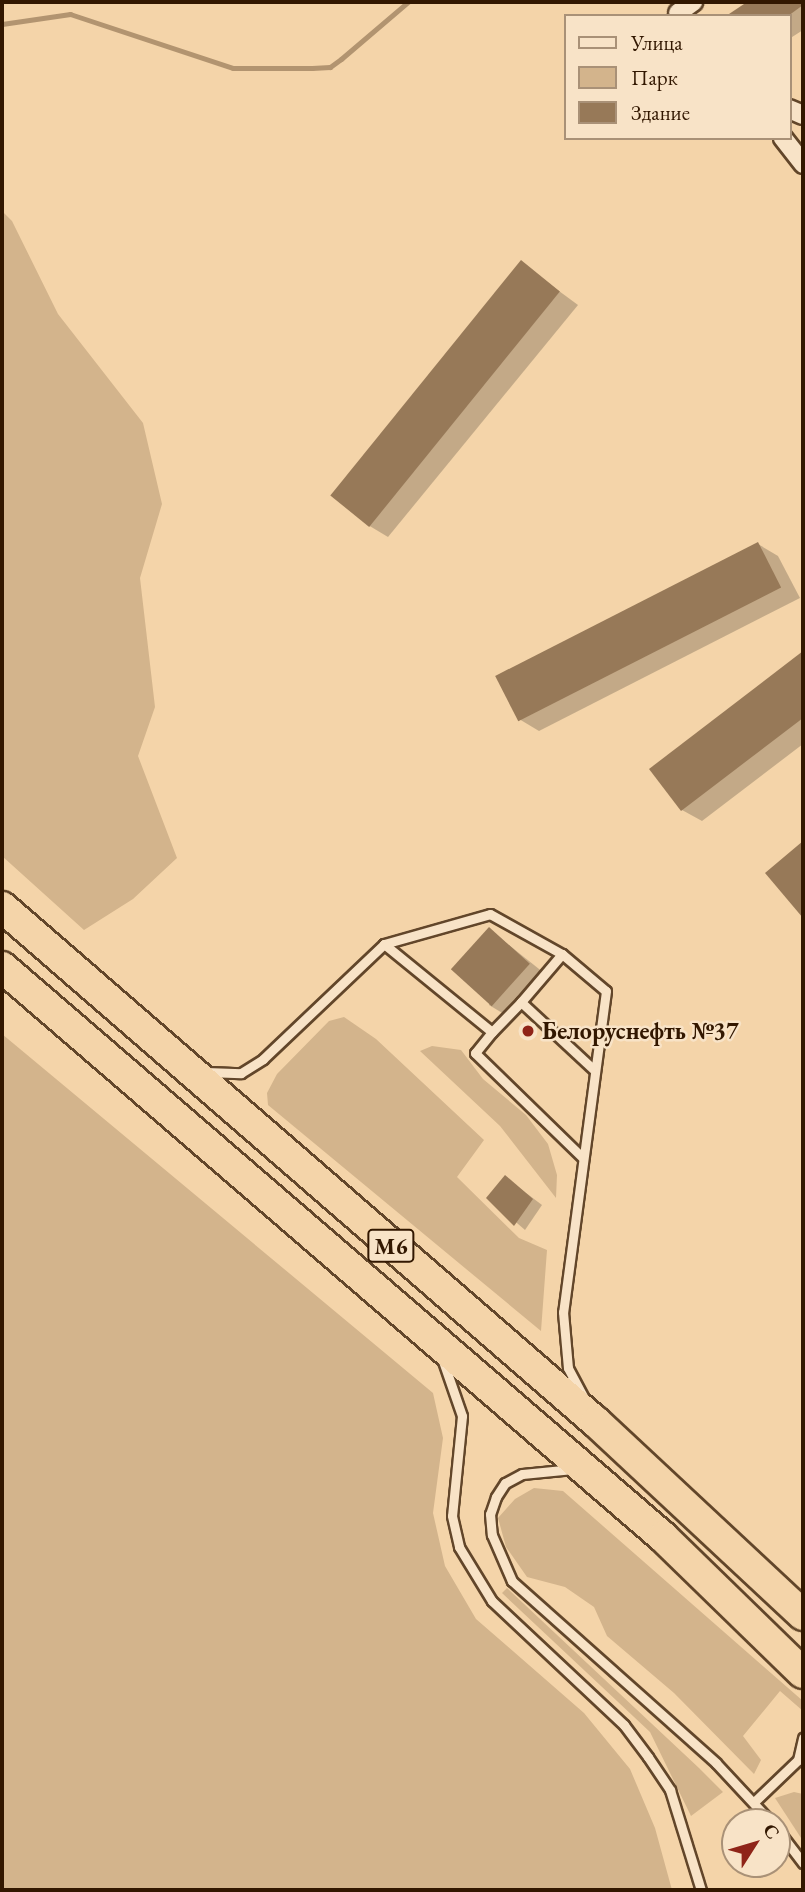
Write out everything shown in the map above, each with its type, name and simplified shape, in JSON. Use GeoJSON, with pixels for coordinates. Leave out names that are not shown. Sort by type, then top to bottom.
{"type":"FeatureCollection","features":[{"type":"Feature","properties":{"kind":"highway","name":"М6"},"geometry":{"type":"LineString","coordinates":[[2,907],[596,1422],[803,1615]]}},
{"type":"Feature","properties":{"kind":"highway","name":"М6"},"geometry":{"type":"LineString","coordinates":[[2,967],[663,1537],[803,1673]]}},
{"type":"Feature","properties":{"kind":"street"},"geometry":{"type":"LineString","coordinates":[[676,10],[693,2]]}},
{"type":"Feature","properties":{"kind":"street"},"geometry":{"type":"LineString","coordinates":[[785,140],[803,164]]}},
{"type":"Feature","properties":{"kind":"lane"},"geometry":{"type":"LineString","coordinates":[[187,1068],[220,1075],[241,1073],[263,1059],[384,944],[490,914],[562,954],[606,991],[593,1069],[563,1312],[568,1368],[596,1422]]}},
{"type":"Feature","properties":{"kind":"lane"},"geometry":{"type":"LineString","coordinates":[[384,944],[492,1032]]}},
{"type":"Feature","properties":{"kind":"lane"},"geometry":{"type":"LineString","coordinates":[[562,954],[475,1053],[582,1157]]}},
{"type":"Feature","properties":{"kind":"lane"},"geometry":{"type":"LineString","coordinates":[[521,1002],[593,1069]]}},
{"type":"Feature","properties":{"kind":"lane"},"geometry":{"type":"LineString","coordinates":[[436,1343],[462,1416],[452,1516],[459,1547],[492,1601],[624,1725],[648,1757],[670,1790],[701,1890]]}},
{"type":"Feature","properties":{"kind":"lane"},"geometry":{"type":"LineString","coordinates":[[581,1469],[522,1474],[505,1483],[490,1514],[492,1535],[512,1581],[759,1808]]}},
{"type":"Feature","properties":{"kind":"lane"},"geometry":{"type":"LineString","coordinates":[[754,1802],[798,1760],[803,1738]]}},
{"type":"Feature","properties":{"kind":"lane"},"geometry":{"type":"LineString","coordinates":[[791,1847],[803,1863]]}},
{"type":"Feature","properties":{"kind":"green space"},"geometry":{"type":"Polygon","coordinates":[[[2,211],[12,221],[58,314],[143,423],[162,504],[140,578],[155,707],[138,756],[177,858],[133,899],[84,930],[2,856],[2,211]]]}},
{"type":"Feature","properties":{"kind":"green space"},"geometry":{"type":"Polygon","coordinates":[[[344,1017],[376,1039],[484,1140],[457,1177],[519,1238],[547,1250],[541,1331],[268,1105],[267,1093],[277,1074],[329,1021],[344,1017]]]}},
{"type":"Feature","properties":{"kind":"green space"},"geometry":{"type":"Polygon","coordinates":[[[2,1034],[433,1393],[443,1438],[433,1513],[445,1566],[476,1619],[584,1713],[630,1769],[655,1828],[672,1890],[2,1890],[2,1034]]]}},
{"type":"Feature","properties":{"kind":"green space"},"geometry":{"type":"Polygon","coordinates":[[[432,1046],[461,1050],[483,1079],[526,1115],[548,1144],[557,1175],[556,1198],[500,1126],[420,1051],[432,1046]]]}},
{"type":"Feature","properties":{"kind":"green space"},"geometry":{"type":"Polygon","coordinates":[[[534,1488],[563,1491],[803,1701],[803,1711],[780,1691],[743,1736],[761,1760],[754,1774],[674,1693],[607,1636],[594,1607],[565,1587],[527,1577],[506,1547],[498,1518],[515,1499],[534,1488]]]}},
{"type":"Feature","properties":{"kind":"green space"},"geometry":{"type":"Polygon","coordinates":[[[507,1588],[723,1792],[691,1816],[650,1732],[502,1593],[507,1588]]]}},
{"type":"Feature","properties":{"kind":"green space"},"geometry":{"type":"Polygon","coordinates":[[[794,1792],[803,1794],[803,1841],[791,1823],[791,1808],[782,1808],[775,1798],[794,1792]]]}},
{"type":"Feature","properties":{"kind":"building"},"geometry":{"type":"Polygon","coordinates":[[[747,2],[803,2],[803,5],[791,14],[729,14],[747,2]]]}},
{"type":"Feature","properties":{"kind":"building"},"geometry":{"type":"Polygon","coordinates":[[[521,260],[560,291],[369,527],[330,495],[521,260]]]}},
{"type":"Feature","properties":{"kind":"building"},"geometry":{"type":"Polygon","coordinates":[[[758,542],[781,587],[518,721],[495,676],[758,542]]]}},
{"type":"Feature","properties":{"kind":"building"},"geometry":{"type":"Polygon","coordinates":[[[803,651],[803,718],[681,811],[649,769],[803,651]]]}},
{"type":"Feature","properties":{"kind":"building"},"geometry":{"type":"Polygon","coordinates":[[[803,841],[803,918],[765,873],[803,841]]]}},
{"type":"Feature","properties":{"kind":"building"},"geometry":{"type":"Polygon","coordinates":[[[489,927],[530,964],[492,1006],[451,969],[489,927]]]}},
{"type":"Feature","properties":{"kind":"building"},"geometry":{"type":"Polygon","coordinates":[[[505,1175],[533,1199],[514,1226],[486,1198],[505,1175]]]}},
{"type":"Feature","properties":{"kind":"waterway"},"geometry":{"type":"LineString","coordinates":[[2,24],[70,14],[233,68],[312,68],[330,67],[408,2]]}},
{"type":"Feature","properties":{"kind":"place","name":"Белоруснефть №37"},"geometry":{"type":"Point","coordinates":[528,1031]}}]}
